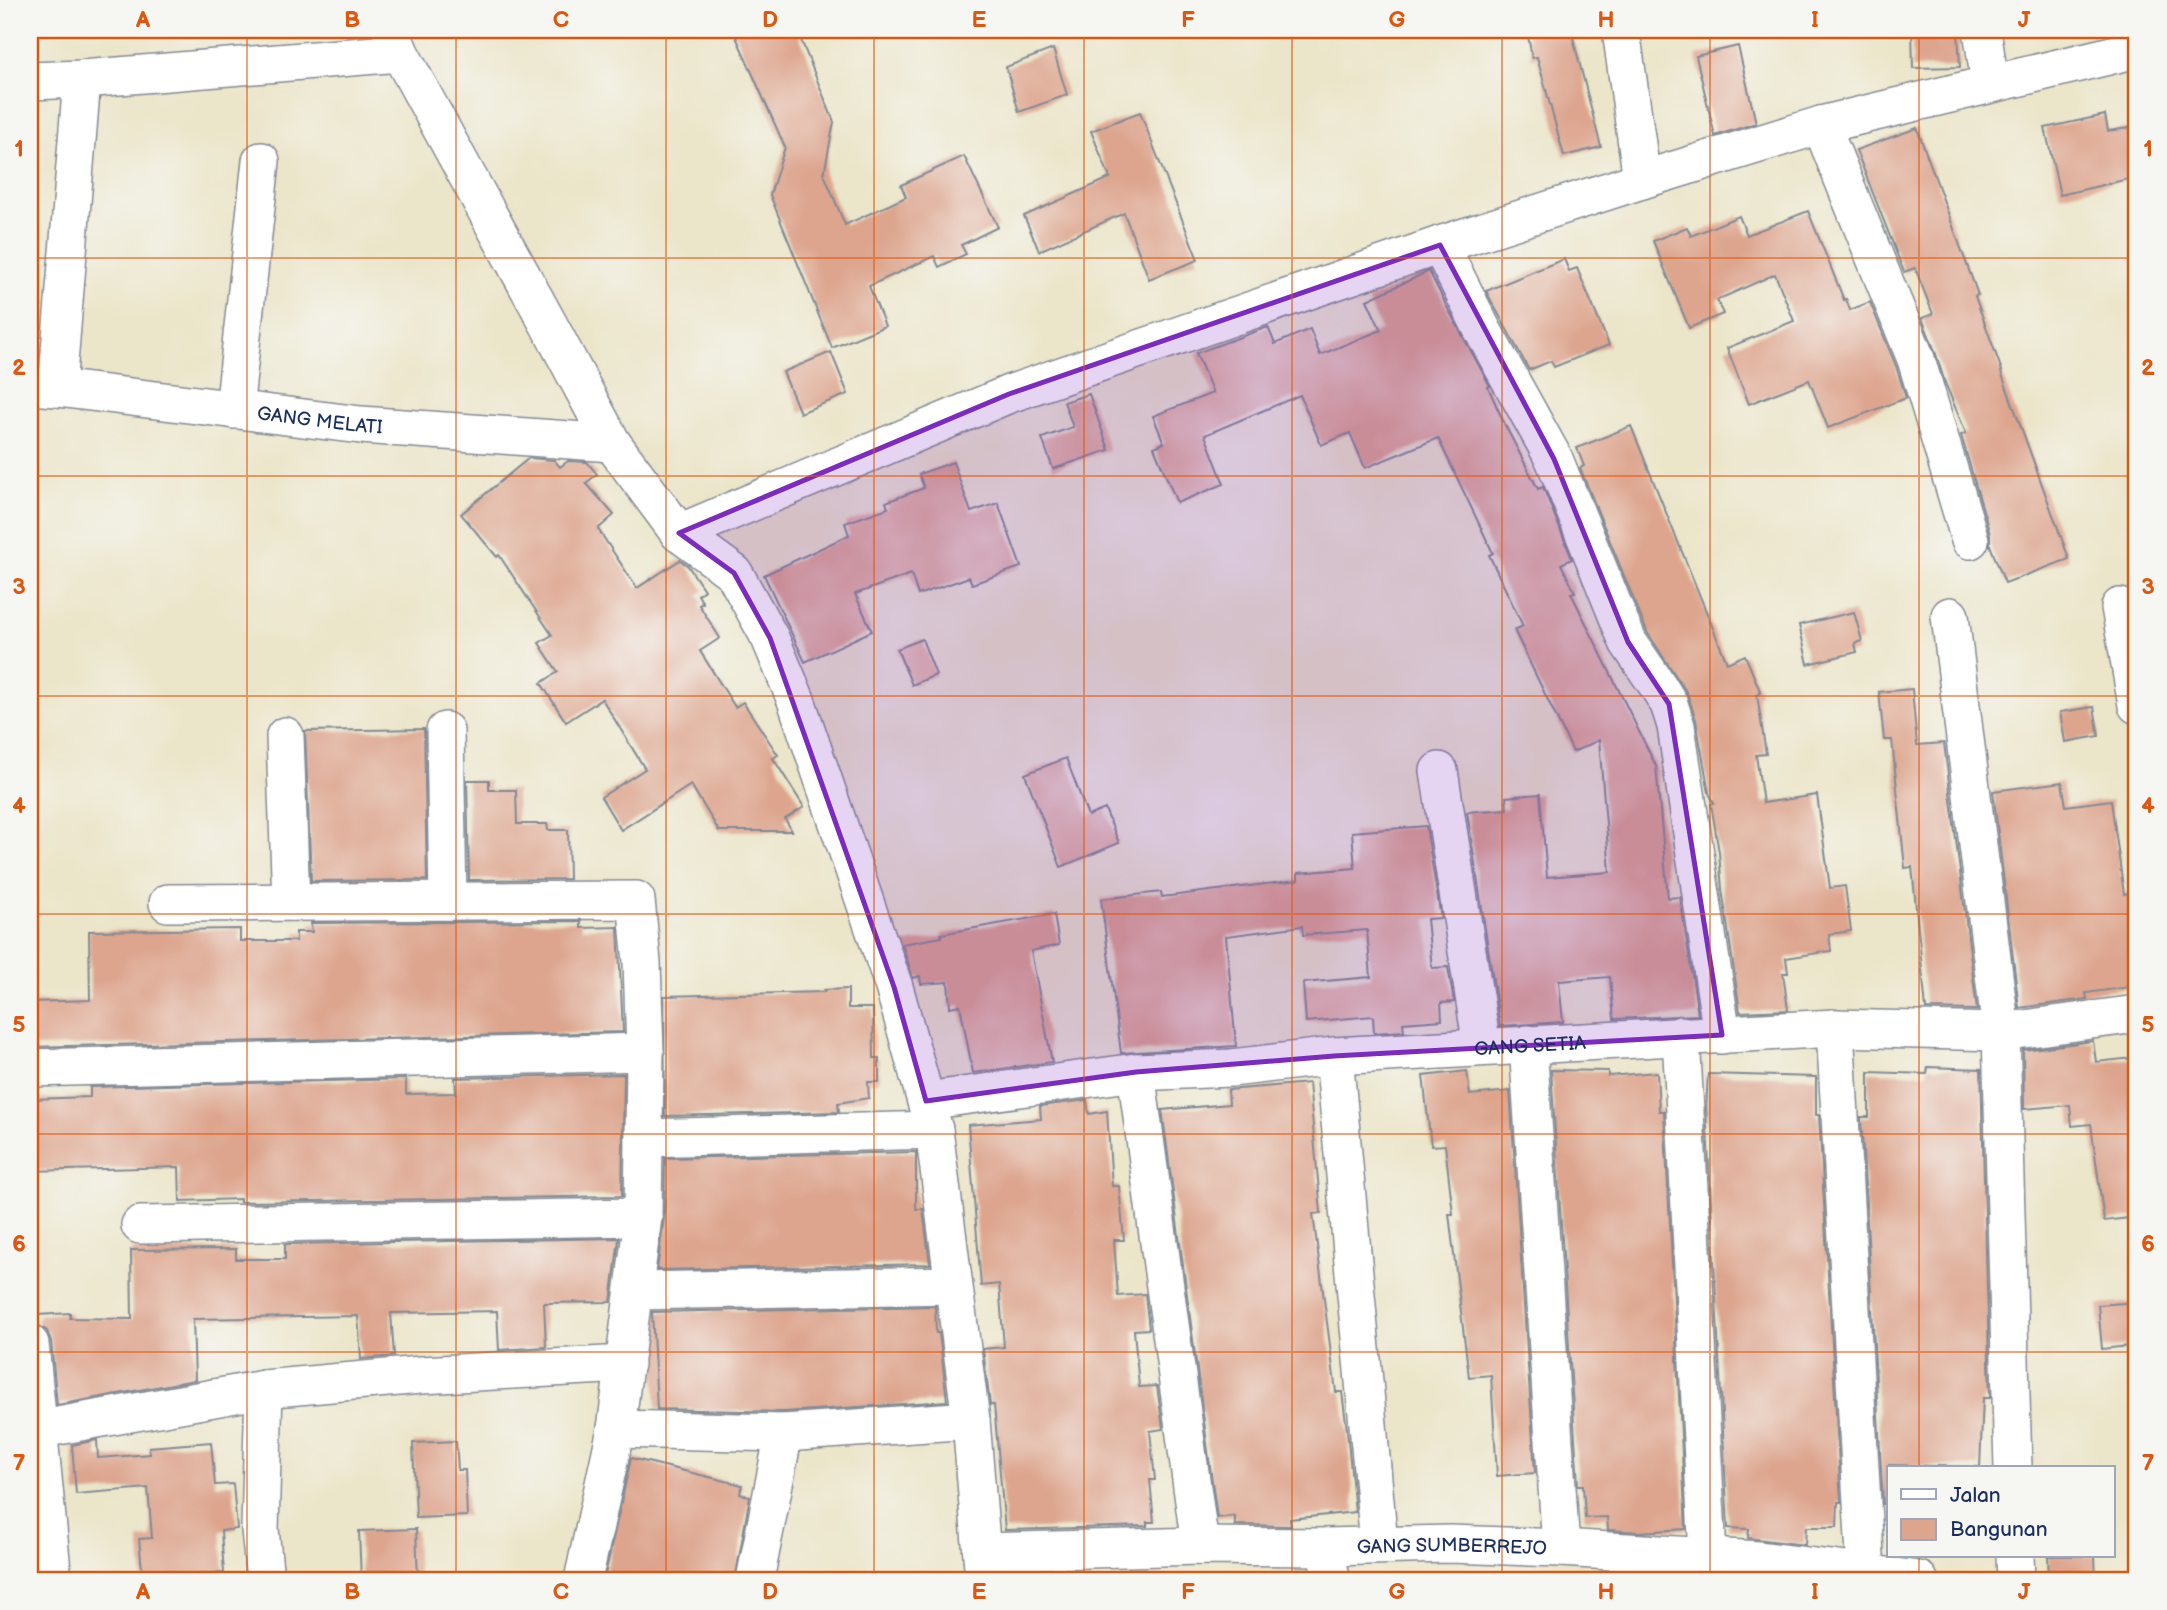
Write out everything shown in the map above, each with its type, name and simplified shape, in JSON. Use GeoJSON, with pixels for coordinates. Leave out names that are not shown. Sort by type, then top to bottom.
{"type":"FeatureCollection","features":[{"type":"Feature","properties":{"kind":"street"},"geometry":{"type":"LineString","coordinates":[[1621,30],[1642,180]]}},
{"type":"Feature","properties":{"kind":"street"},"geometry":{"type":"LineString","coordinates":[[1982,30],[1990,83]]}},
{"type":"Feature","properties":{"kind":"street"},"geometry":{"type":"LineString","coordinates":[[30,81],[82,79],[396,41],[612,443],[680,533],[734,573],[771,638],[796,700],[885,961],[930,1115],[971,1420],[983,1566]]}},
{"type":"Feature","properties":{"kind":"street"},"geometry":{"type":"LineString","coordinates":[[680,533],[1009,394],[1440,246],[1821,125],[2137,49]]}},
{"type":"Feature","properties":{"kind":"street"},"geometry":{"type":"LineString","coordinates":[[43,387],[82,79]]}},
{"type":"Feature","properties":{"kind":"street"},"geometry":{"type":"LineString","coordinates":[[1821,125],[1916,359],[1970,540]]}},
{"type":"Feature","properties":{"kind":"street"},"geometry":{"type":"LineString","coordinates":[[234,410],[261,161]]}},
{"type":"Feature","properties":{"kind":"street"},"geometry":{"type":"LineString","coordinates":[[1440,246],[1482,329],[1554,459],[1628,642],[1669,704],[1676,726],[1722,1035]]}},
{"type":"Feature","properties":{"kind":"street","name":"GANG MELATI"},"geometry":{"type":"LineString","coordinates":[[43,387],[361,425],[612,443]]}},
{"type":"Feature","properties":{"kind":"street"},"geometry":{"type":"LineString","coordinates":[[2120,607],[2137,705]]}},
{"type":"Feature","properties":{"kind":"street"},"geometry":{"type":"LineString","coordinates":[[1950,616],[2001,1032],[2013,1466]]}},
{"type":"Feature","properties":{"kind":"street"},"geometry":{"type":"LineString","coordinates":[[445,730],[448,901]]}},
{"type":"Feature","properties":{"kind":"street"},"geometry":{"type":"LineString","coordinates":[[285,736],[290,902]]}},
{"type":"Feature","properties":{"kind":"street"},"geometry":{"type":"LineString","coordinates":[[1440,771],[1482,1047]]}},
{"type":"Feature","properties":{"kind":"street"},"geometry":{"type":"LineString","coordinates":[[168,903],[636,900],[642,962],[645,1052],[643,1217],[616,1429],[583,1580]]}},
{"type":"Feature","properties":{"kind":"street","name":"GANG SETIA"},"geometry":{"type":"LineString","coordinates":[[644,1138],[930,1115],[1136,1072],[1231,1068],[1334,1056],[1681,1035],[1835,1028],[2001,1032],[2137,1014]]}},
{"type":"Feature","properties":{"kind":"street"},"geometry":{"type":"LineString","coordinates":[[1835,1028],[1866,1573]]}},
{"type":"Feature","properties":{"kind":"street"},"geometry":{"type":"LineString","coordinates":[[1681,1035],[1708,1556]]}},
{"type":"Feature","properties":{"kind":"street"},"geometry":{"type":"LineString","coordinates":[[1528,1044],[1561,1548]]}},
{"type":"Feature","properties":{"kind":"street"},"geometry":{"type":"LineString","coordinates":[[30,1068],[645,1052]]}},
{"type":"Feature","properties":{"kind":"street"},"geometry":{"type":"LineString","coordinates":[[1334,1056],[1379,1544]]}},
{"type":"Feature","properties":{"kind":"street"},"geometry":{"type":"LineString","coordinates":[[1136,1072],[1199,1546]]}},
{"type":"Feature","properties":{"kind":"street"},"geometry":{"type":"LineString","coordinates":[[140,1226],[643,1217]]}},
{"type":"Feature","properties":{"kind":"street"},"geometry":{"type":"LineString","coordinates":[[635,1291],[953,1285]]}},
{"type":"Feature","properties":{"kind":"street"},"geometry":{"type":"LineString","coordinates":[[30,1344],[35,1430],[53,1580]]}},
{"type":"Feature","properties":{"kind":"street"},"geometry":{"type":"LineString","coordinates":[[35,1430],[264,1389],[421,1375],[625,1364]]}},
{"type":"Feature","properties":{"kind":"street"},"geometry":{"type":"LineString","coordinates":[[264,1389],[260,1529],[265,1580]]}},
{"type":"Feature","properties":{"kind":"street"},"geometry":{"type":"LineString","coordinates":[[616,1429],[784,1433],[971,1420]]}},
{"type":"Feature","properties":{"kind":"street"},"geometry":{"type":"LineString","coordinates":[[755,1580],[784,1433]]}},
{"type":"Feature","properties":{"kind":"street","name":"GANG SUMBERREJO"},"geometry":{"type":"LineString","coordinates":[[983,1566],[1199,1546],[1328,1564],[1379,1544],[1450,1544],[1708,1556],[1760,1570],[1866,1573],[1919,1580]]}},
{"type":"Feature","properties":{"kind":"street"},"geometry":{"type":"LineString","coordinates":[[2015,1558],[2016,1580]]}},
{"type":"Feature","properties":{"kind":"highlighted area"},"geometry":{"type":"Polygon","coordinates":[[[1440,245],[1554,459],[1628,642],[1669,704],[1722,1035],[1334,1056],[1136,1072],[926,1101],[894,987],[770,638],[734,573],[679,533],[1009,394],[1440,245]]]}},
{"type":"Feature","properties":{"kind":"building"},"geometry":{"type":"Polygon","coordinates":[[[733,30],[797,30],[834,122],[824,174],[845,225],[906,197],[901,185],[964,156],[998,227],[961,245],[966,254],[939,267],[934,256],[869,286],[885,326],[832,348],[770,195],[785,147],[733,30]]]}},
{"type":"Feature","properties":{"kind":"building"},"geometry":{"type":"Polygon","coordinates":[[[1527,30],[1571,30],[1601,147],[1564,156],[1537,57],[1532,58],[1527,30]]]}},
{"type":"Feature","properties":{"kind":"building"},"geometry":{"type":"Polygon","coordinates":[[[1912,30],[1958,30],[1960,67],[1913,68],[1912,30]]]}},
{"type":"Feature","properties":{"kind":"building"},"geometry":{"type":"Polygon","coordinates":[[[1738,46],[1756,123],[1715,136],[1696,56],[1738,46]]]}},
{"type":"Feature","properties":{"kind":"building"},"geometry":{"type":"Polygon","coordinates":[[[1053,49],[1067,95],[1019,112],[1006,67],[1053,49]]]}},
{"type":"Feature","properties":{"kind":"building"},"geometry":{"type":"Polygon","coordinates":[[[1140,112],[1198,260],[1149,279],[1124,213],[1039,251],[1024,216],[1110,178],[1091,131],[1140,112]]]}},
{"type":"Feature","properties":{"kind":"building"},"geometry":{"type":"Polygon","coordinates":[[[2105,115],[2108,131],[2137,127],[2137,177],[2060,195],[2045,128],[2105,115]]]}},
{"type":"Feature","properties":{"kind":"building"},"geometry":{"type":"Polygon","coordinates":[[[1917,128],[2069,559],[2005,583],[1990,545],[1990,534],[1961,435],[1966,433],[1922,318],[1933,314],[1915,268],[1904,272],[1856,150],[1917,128]]]}},
{"type":"Feature","properties":{"kind":"building"},"geometry":{"type":"Polygon","coordinates":[[[1808,211],[1850,310],[1870,302],[1906,398],[1828,428],[1809,380],[1749,404],[1727,348],[1794,321],[1775,274],[1717,300],[1723,314],[1689,328],[1653,241],[1687,227],[1691,236],[1739,216],[1747,235],[1808,211]]]}},
{"type":"Feature","properties":{"kind":"building"},"geometry":{"type":"Polygon","coordinates":[[[1564,259],[1569,271],[1577,268],[1609,345],[1554,367],[1551,361],[1529,370],[1486,291],[1564,259]]]}},
{"type":"Feature","properties":{"kind":"building"},"geometry":{"type":"Polygon","coordinates":[[[1429,271],[1490,386],[1488,387],[1504,423],[1538,489],[1543,487],[1572,559],[1561,564],[1575,592],[1571,593],[1656,766],[1668,898],[1680,897],[1698,1015],[1614,1019],[1610,977],[1559,981],[1563,1022],[1500,1026],[1467,812],[1507,809],[1506,797],[1540,794],[1547,877],[1610,872],[1599,740],[1573,752],[1514,630],[1523,626],[1489,555],[1493,553],[1438,438],[1365,468],[1350,433],[1321,445],[1300,395],[1205,435],[1224,484],[1177,503],[1154,447],[1164,443],[1153,416],[1213,393],[1196,353],[1268,327],[1275,344],[1310,329],[1320,355],[1381,330],[1367,300],[1429,271]]]}},
{"type":"Feature","properties":{"kind":"building"},"geometry":{"type":"Polygon","coordinates":[[[831,352],[848,394],[800,413],[783,372],[831,352]]]}},
{"type":"Feature","properties":{"kind":"building"},"geometry":{"type":"Polygon","coordinates":[[[1089,394],[1109,450],[1053,469],[1042,438],[1073,427],[1064,402],[1089,394]]]}},
{"type":"Feature","properties":{"kind":"building"},"geometry":{"type":"Polygon","coordinates":[[[1631,426],[1727,663],[1745,655],[1761,693],[1757,695],[1766,754],[1756,755],[1763,803],[1817,795],[1830,888],[1845,886],[1851,931],[1829,934],[1831,951],[1786,958],[1788,973],[1783,973],[1788,1010],[1740,1012],[1711,804],[1714,803],[1709,793],[1696,720],[1687,693],[1647,632],[1580,468],[1584,466],[1577,448],[1631,426]]]}},
{"type":"Feature","properties":{"kind":"building"},"geometry":{"type":"Polygon","coordinates":[[[529,458],[554,460],[560,467],[568,461],[587,462],[597,474],[586,483],[614,515],[598,529],[637,588],[680,560],[688,566],[704,590],[698,595],[703,603],[699,605],[720,638],[700,651],[735,707],[743,702],[778,755],[773,758],[804,807],[785,819],[792,831],[719,831],[691,785],[621,830],[601,797],[645,769],[602,699],[566,722],[541,683],[558,672],[539,643],[552,635],[499,555],[497,557],[461,514],[529,458]]]}},
{"type":"Feature","properties":{"kind":"building"},"geometry":{"type":"Polygon","coordinates":[[[953,462],[971,512],[998,503],[1021,567],[972,584],[969,577],[918,595],[911,574],[855,594],[872,631],[805,662],[764,575],[849,535],[845,523],[888,508],[886,502],[924,488],[919,474],[953,462]]]}},
{"type":"Feature","properties":{"kind":"building"},"geometry":{"type":"Polygon","coordinates":[[[1854,612],[1862,641],[1855,643],[1857,652],[1808,664],[1799,625],[1854,612]]]}},
{"type":"Feature","properties":{"kind":"building"},"geometry":{"type":"Polygon","coordinates":[[[922,639],[936,675],[912,685],[897,649],[922,639]]]}},
{"type":"Feature","properties":{"kind":"building"},"geometry":{"type":"Polygon","coordinates":[[[1912,689],[1917,745],[1944,743],[1977,1010],[1926,1009],[1912,867],[1905,868],[1892,740],[1884,740],[1879,692],[1912,689]]]}},
{"type":"Feature","properties":{"kind":"building"},"geometry":{"type":"Polygon","coordinates":[[[2094,707],[2099,736],[2065,742],[2060,712],[2094,707]]]}},
{"type":"Feature","properties":{"kind":"building"},"geometry":{"type":"Polygon","coordinates":[[[424,729],[427,880],[311,881],[305,731],[424,729]]]}},
{"type":"Feature","properties":{"kind":"building"},"geometry":{"type":"Polygon","coordinates":[[[1066,758],[1088,816],[1105,809],[1119,843],[1061,867],[1025,774],[1066,758]]]}},
{"type":"Feature","properties":{"kind":"building"},"geometry":{"type":"Polygon","coordinates":[[[467,780],[489,780],[489,790],[516,790],[517,824],[547,824],[548,830],[568,830],[569,879],[469,880],[467,780]]]}},
{"type":"Feature","properties":{"kind":"building"},"geometry":{"type":"Polygon","coordinates":[[[2062,782],[2066,806],[2111,800],[2124,894],[2134,892],[2137,913],[2137,986],[2086,993],[2087,999],[2019,1008],[1993,791],[2062,782]]]}},
{"type":"Feature","properties":{"kind":"building"},"geometry":{"type":"Polygon","coordinates":[[[1426,826],[1441,918],[1427,919],[1432,968],[1448,967],[1454,1002],[1441,1003],[1442,1020],[1403,1023],[1404,1031],[1374,1033],[1373,1016],[1306,1022],[1303,983],[1371,977],[1367,930],[1303,935],[1302,926],[1226,936],[1236,1046],[1121,1053],[1101,899],[1161,892],[1162,897],[1298,880],[1298,873],[1355,868],[1352,832],[1426,826]]]}},
{"type":"Feature","properties":{"kind":"building"},"geometry":{"type":"Polygon","coordinates":[[[1054,914],[1059,945],[1031,951],[1052,1062],[973,1073],[960,1005],[950,1007],[948,982],[921,984],[920,976],[913,978],[902,944],[942,937],[941,934],[1054,914]]]}},
{"type":"Feature","properties":{"kind":"building"},"geometry":{"type":"Polygon","coordinates":[[[581,921],[581,928],[618,927],[623,1032],[30,1047],[30,1002],[90,1000],[89,931],[240,929],[240,941],[296,941],[296,932],[312,932],[311,923],[581,921]]]}},
{"type":"Feature","properties":{"kind":"building"},"geometry":{"type":"Polygon","coordinates":[[[848,989],[848,1008],[873,1008],[874,1058],[879,1058],[879,1082],[868,1082],[869,1098],[838,1103],[839,1112],[665,1116],[664,996],[848,989]]]}},
{"type":"Feature","properties":{"kind":"building"},"geometry":{"type":"Polygon","coordinates":[[[2093,1041],[2096,1062],[2133,1058],[2137,1101],[2137,1217],[2104,1221],[2091,1124],[2072,1126],[2070,1105],[2024,1109],[2023,1050],[2093,1041]]]}},
{"type":"Feature","properties":{"kind":"building"},"geometry":{"type":"Polygon","coordinates":[[[1928,1067],[1981,1069],[1990,1398],[1983,1398],[1980,1466],[1889,1465],[1887,1504],[1883,1504],[1861,1117],[1869,1117],[1869,1072],[1927,1074],[1928,1067]]]}},
{"type":"Feature","properties":{"kind":"building"},"geometry":{"type":"Polygon","coordinates":[[[1551,1070],[1608,1071],[1608,1076],[1657,1072],[1659,1111],[1664,1111],[1686,1529],[1639,1532],[1608,1530],[1607,1517],[1585,1518],[1583,1485],[1578,1485],[1551,1070]]]}},
{"type":"Feature","properties":{"kind":"building"},"geometry":{"type":"Polygon","coordinates":[[[1467,1071],[1470,1095],[1510,1091],[1535,1473],[1497,1476],[1491,1375],[1469,1377],[1449,1214],[1453,1214],[1445,1145],[1431,1146],[1423,1076],[1467,1071]]]}},
{"type":"Feature","properties":{"kind":"building"},"geometry":{"type":"Polygon","coordinates":[[[624,1074],[622,1196],[180,1201],[179,1167],[30,1171],[30,1099],[90,1097],[90,1087],[406,1079],[406,1094],[456,1093],[455,1078],[624,1074]]]}},
{"type":"Feature","properties":{"kind":"building"},"geometry":{"type":"Polygon","coordinates":[[[1708,1074],[1816,1077],[1816,1115],[1819,1115],[1841,1502],[1838,1502],[1837,1527],[1806,1527],[1805,1545],[1748,1538],[1749,1529],[1728,1528],[1706,1108],[1708,1074]]]}},
{"type":"Feature","properties":{"kind":"building"},"geometry":{"type":"Polygon","coordinates":[[[1309,1083],[1321,1213],[1313,1214],[1336,1392],[1342,1392],[1355,1512],[1290,1519],[1291,1526],[1235,1525],[1235,1516],[1217,1518],[1162,1110],[1229,1104],[1228,1090],[1309,1083]]]}},
{"type":"Feature","properties":{"kind":"building"},"geometry":{"type":"Polygon","coordinates":[[[1087,1100],[1089,1114],[1107,1111],[1112,1186],[1119,1186],[1124,1240],[1114,1240],[1118,1296],[1145,1294],[1149,1329],[1134,1330],[1139,1387],[1157,1386],[1163,1429],[1150,1431],[1155,1480],[1150,1480],[1154,1522],[1147,1522],[1147,1526],[1005,1530],[994,1405],[990,1405],[983,1349],[1004,1347],[999,1284],[981,1286],[968,1125],[1041,1119],[1040,1106],[1087,1100]]]}},
{"type":"Feature","properties":{"kind":"building"},"geometry":{"type":"Polygon","coordinates":[[[916,1152],[916,1209],[923,1209],[930,1264],[657,1270],[664,1217],[665,1158],[916,1152]]]}},
{"type":"Feature","properties":{"kind":"building"},"geometry":{"type":"Polygon","coordinates":[[[619,1238],[611,1302],[544,1303],[546,1347],[499,1350],[497,1311],[391,1313],[394,1356],[361,1359],[358,1316],[193,1319],[195,1380],[57,1405],[51,1341],[47,1331],[38,1325],[38,1315],[70,1313],[70,1318],[132,1319],[131,1250],[236,1249],[236,1259],[285,1259],[285,1244],[619,1238]]]}},
{"type":"Feature","properties":{"kind":"building"},"geometry":{"type":"Polygon","coordinates":[[[2137,1302],[2137,1345],[2102,1349],[2098,1305],[2137,1302]]]}},
{"type":"Feature","properties":{"kind":"building"},"geometry":{"type":"Polygon","coordinates":[[[935,1306],[936,1333],[939,1333],[947,1401],[784,1412],[657,1409],[652,1312],[935,1306]]]}},
{"type":"Feature","properties":{"kind":"building"},"geometry":{"type":"Polygon","coordinates":[[[97,1440],[98,1458],[150,1454],[149,1447],[211,1442],[215,1485],[233,1484],[237,1529],[221,1531],[224,1573],[143,1580],[139,1539],[152,1538],[148,1488],[76,1494],[72,1445],[97,1440]]]}},
{"type":"Feature","properties":{"kind":"building"},"geometry":{"type":"Polygon","coordinates":[[[456,1441],[458,1470],[465,1470],[467,1516],[416,1518],[413,1443],[456,1441]]]}},
{"type":"Feature","properties":{"kind":"building"},"geometry":{"type":"Polygon","coordinates":[[[631,1458],[742,1485],[740,1494],[750,1496],[735,1580],[604,1580],[631,1458]]]}},
{"type":"Feature","properties":{"kind":"building"},"geometry":{"type":"Polygon","coordinates":[[[416,1529],[418,1580],[361,1580],[359,1531],[416,1529]]]}},
{"type":"Feature","properties":{"kind":"building"},"geometry":{"type":"Polygon","coordinates":[[[2048,1558],[2095,1558],[2096,1580],[2049,1580],[2048,1558]]]}},
{"type":"Feature","properties":{"kind":"building"},"geometry":{"type":"Polygon","coordinates":[[[1051,1571],[1052,1580],[1009,1580],[1008,1572],[1051,1571]]]}}]}
